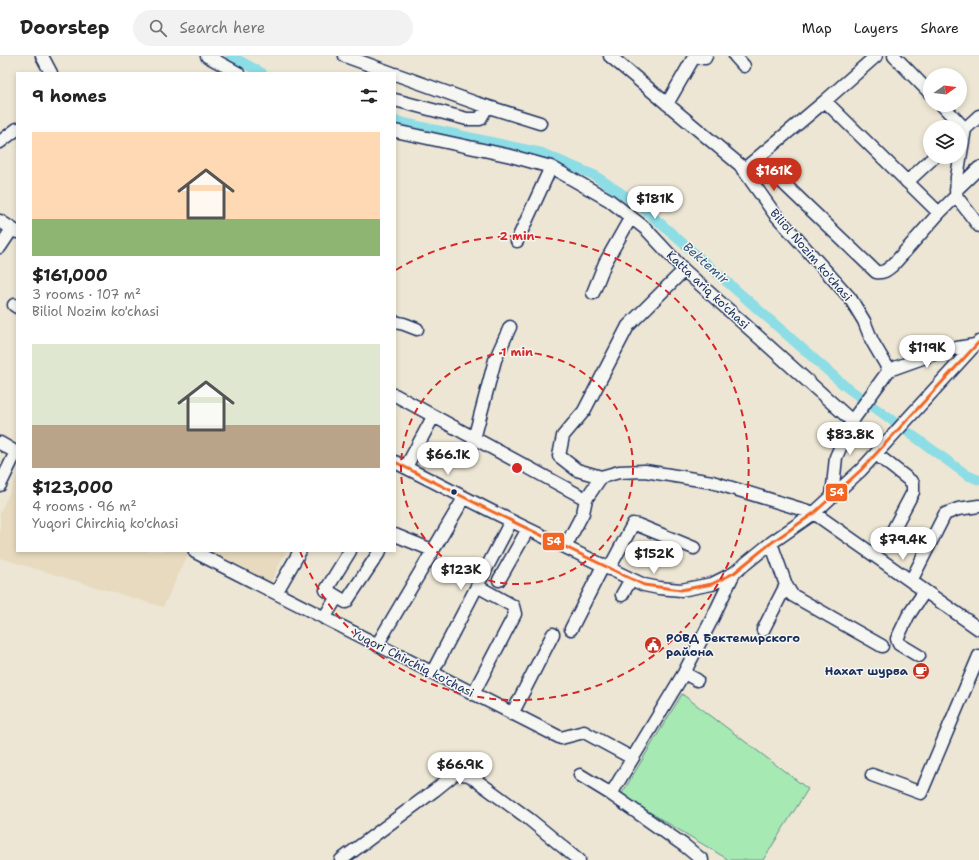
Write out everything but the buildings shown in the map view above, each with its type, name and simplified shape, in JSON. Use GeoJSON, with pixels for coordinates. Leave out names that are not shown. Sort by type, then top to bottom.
{"type":"FeatureCollection","features":[{"type":"Feature","properties":{"kind":"street"},"geometry":{"type":"LineString","coordinates":[[42,56],[50,72]]}},
{"type":"Feature","properties":{"kind":"street"},"geometry":{"type":"LineString","coordinates":[[207,56],[236,72]]}},
{"type":"Feature","properties":{"kind":"street"},"geometry":{"type":"LineString","coordinates":[[345,56],[389,72]]}},
{"type":"Feature","properties":{"kind":"street","name":"Biliol Nozim ko'chasi"},"geometry":{"type":"LineString","coordinates":[[610,56],[740,165],[774,213],[850,298],[864,321],[872,341],[889,370]]}},
{"type":"Feature","properties":{"kind":"street"},"geometry":{"type":"LineString","coordinates":[[667,104],[694,57],[705,58],[706,56]]}},
{"type":"Feature","properties":{"kind":"street"},"geometry":{"type":"LineString","coordinates":[[735,56],[744,66]]}},
{"type":"Feature","properties":{"kind":"street"},"geometry":{"type":"LineString","coordinates":[[743,170],[876,56]]}},
{"type":"Feature","properties":{"kind":"street"},"geometry":{"type":"LineString","coordinates":[[894,56],[923,86]]}},
{"type":"Feature","properties":{"kind":"street"},"geometry":{"type":"LineString","coordinates":[[396,74],[487,107],[540,123]]}},
{"type":"Feature","properties":{"kind":"street"},"geometry":{"type":"LineString","coordinates":[[396,100],[467,119],[480,119],[487,107]]}},
{"type":"Feature","properties":{"kind":"street"},"geometry":{"type":"LineString","coordinates":[[825,101],[938,213]]}},
{"type":"Feature","properties":{"kind":"street"},"geometry":{"type":"LineString","coordinates":[[947,112],[954,120]]}},
{"type":"Feature","properties":{"kind":"street"},"geometry":{"type":"LineString","coordinates":[[967,127],[979,116]]}},
{"type":"Feature","properties":{"kind":"street"},"geometry":{"type":"LineString","coordinates":[[0,142],[16,130]]}},
{"type":"Feature","properties":{"kind":"street","name":"Katta ariq ko'chasi"},"geometry":{"type":"LineString","coordinates":[[396,131],[511,156],[551,167],[609,200],[646,229],[684,270],[852,421]]}},
{"type":"Feature","properties":{"kind":"street"},"geometry":{"type":"LineString","coordinates":[[757,158],[876,272],[882,273],[886,272],[893,265],[979,168]]}},
{"type":"Feature","properties":{"kind":"street"},"geometry":{"type":"LineString","coordinates":[[907,182],[926,164]]}},
{"type":"Feature","properties":{"kind":"street"},"geometry":{"type":"LineString","coordinates":[[958,164],[956,193],[979,226]]}},
{"type":"Feature","properties":{"kind":"street"},"geometry":{"type":"LineString","coordinates":[[517,241],[551,167]]}},
{"type":"Feature","properties":{"kind":"street"},"geometry":{"type":"LineString","coordinates":[[594,293],[605,263],[631,217]]}},
{"type":"Feature","properties":{"kind":"street"},"geometry":{"type":"LineString","coordinates":[[0,221],[15,230],[0,247]]}},
{"type":"Feature","properties":{"kind":"street"},"geometry":{"type":"LineString","coordinates":[[684,270],[628,326],[584,411],[563,436],[559,456],[577,470],[601,477],[619,472],[645,471],[712,482],[814,513],[979,629]]}},
{"type":"Feature","properties":{"kind":"street"},"geometry":{"type":"LineString","coordinates":[[396,322],[417,329]]}},
{"type":"Feature","properties":{"kind":"street"},"geometry":{"type":"LineString","coordinates":[[474,439],[495,360],[510,327]]}},
{"type":"Feature","properties":{"kind":"street"},"geometry":{"type":"LineString","coordinates":[[832,496],[836,457],[852,421],[876,390],[889,370],[946,350],[977,343]]}},
{"type":"Feature","properties":{"kind":"street"},"geometry":{"type":"LineString","coordinates":[[433,417],[400,464],[464,498],[644,585],[681,590],[712,584],[727,578],[771,543],[814,513],[876,454],[913,411],[977,343]]}},
{"type":"Feature","properties":{"kind":"street"},"geometry":{"type":"LineString","coordinates":[[396,396],[586,499]]}},
{"type":"Feature","properties":{"kind":"street"},"geometry":{"type":"LineString","coordinates":[[0,443],[12,450],[15,454],[0,485]]}},
{"type":"Feature","properties":{"kind":"street"},"geometry":{"type":"LineString","coordinates":[[876,454],[913,483],[913,492],[894,528]]}},
{"type":"Feature","properties":{"kind":"street"},"geometry":{"type":"LineString","coordinates":[[565,548],[583,513],[586,499],[601,477]]}},
{"type":"Feature","properties":{"kind":"street"},"geometry":{"type":"LineString","coordinates":[[377,645],[464,498]]}},
{"type":"Feature","properties":{"kind":"street"},"geometry":{"type":"LineString","coordinates":[[911,581],[945,514],[958,509],[979,506]]}},
{"type":"Feature","properties":{"kind":"street"},"geometry":{"type":"LineString","coordinates":[[432,673],[512,521]]}},
{"type":"Feature","properties":{"kind":"street"},"geometry":{"type":"LineString","coordinates":[[571,629],[606,567],[633,524],[638,524],[694,548]]}},
{"type":"Feature","properties":{"kind":"street"},"geometry":{"type":"LineString","coordinates":[[500,580],[528,529]]}},
{"type":"Feature","properties":{"kind":"street"},"geometry":{"type":"LineString","coordinates":[[396,535],[432,550]]}},
{"type":"Feature","properties":{"kind":"street"},"geometry":{"type":"LineString","coordinates":[[771,543],[786,585],[792,595],[882,646]]}},
{"type":"Feature","properties":{"kind":"street","name":"Yuqori Chirchiq ko'chasi"},"geometry":{"type":"LineString","coordinates":[[195,552],[560,738],[584,732],[632,758]]}},
{"type":"Feature","properties":{"kind":"street"},"geometry":{"type":"LineString","coordinates":[[276,593],[299,552]]}},
{"type":"Feature","properties":{"kind":"street"},"geometry":{"type":"LineString","coordinates":[[349,552],[326,590],[346,602],[379,552]]}},
{"type":"Feature","properties":{"kind":"street"},"geometry":{"type":"LineString","coordinates":[[610,794],[684,673],[734,573]]}},
{"type":"Feature","properties":{"kind":"street"},"geometry":{"type":"LineString","coordinates":[[622,595],[631,579]]}},
{"type":"Feature","properties":{"kind":"street"},"geometry":{"type":"LineString","coordinates":[[763,630],[786,585]]}},
{"type":"Feature","properties":{"kind":"street"},"geometry":{"type":"LineString","coordinates":[[473,694],[515,614],[513,606],[477,586]]}},
{"type":"Feature","properties":{"kind":"street"},"geometry":{"type":"LineString","coordinates":[[920,656],[899,644],[897,639],[908,616],[925,591]]}},
{"type":"Feature","properties":{"kind":"street"},"geometry":{"type":"LineString","coordinates":[[324,618],[337,597]]}},
{"type":"Feature","properties":{"kind":"street"},"geometry":{"type":"LineString","coordinates":[[512,714],[553,634]]}},
{"type":"Feature","properties":{"kind":"street"},"geometry":{"type":"LineString","coordinates":[[872,775],[921,793],[979,656]]}},
{"type":"Feature","properties":{"kind":"street"},"geometry":{"type":"LineString","coordinates":[[684,673],[697,680]]}},
{"type":"Feature","properties":{"kind":"street"},"geometry":{"type":"LineString","coordinates":[[341,860],[356,856],[456,773],[469,775],[529,819],[579,860]]}},
{"type":"Feature","properties":{"kind":"street"},"geometry":{"type":"LineString","coordinates":[[580,775],[685,846],[702,860]]}},
{"type":"Feature","properties":{"kind":"shaded area"},"geometry":{"type":"Polygon","coordinates":[[[16,478],[16,552],[190,552],[163,607],[0,558],[0,513],[16,478]]]}},
{"type":"Feature","properties":{"kind":"shaded area"},"geometry":{"type":"Polygon","coordinates":[[[198,552],[286,552],[270,583],[198,552]]]}},
{"type":"Feature","properties":{"kind":"green space"},"geometry":{"type":"Polygon","coordinates":[[[682,694],[808,789],[763,860],[729,860],[621,795],[682,694]]]}},
{"type":"Feature","properties":{"kind":"waterway","name":"Bektemir"},"geometry":{"type":"LineString","coordinates":[[231,56],[260,72]]}},
{"type":"Feature","properties":{"kind":"waterway","name":"Bektemir"},"geometry":{"type":"LineString","coordinates":[[396,121],[542,153],[594,175],[643,208],[845,386],[967,475],[979,480]]}},
{"type":"Feature","properties":{"kind":"transit line","name":"54"},"geometry":{"type":"LineString","coordinates":[[396,463],[489,510],[644,585],[681,590],[712,584],[734,573],[771,543],[814,513],[861,470],[979,342]]}},
{"type":"Feature","properties":{"kind":"place","name":"РОВД Бектемирского района"},"geometry":{"type":"Point","coordinates":[653,645]}},
{"type":"Feature","properties":{"kind":"place","name":"Нахат шурва"},"geometry":{"type":"Point","coordinates":[921,671]}}]}
